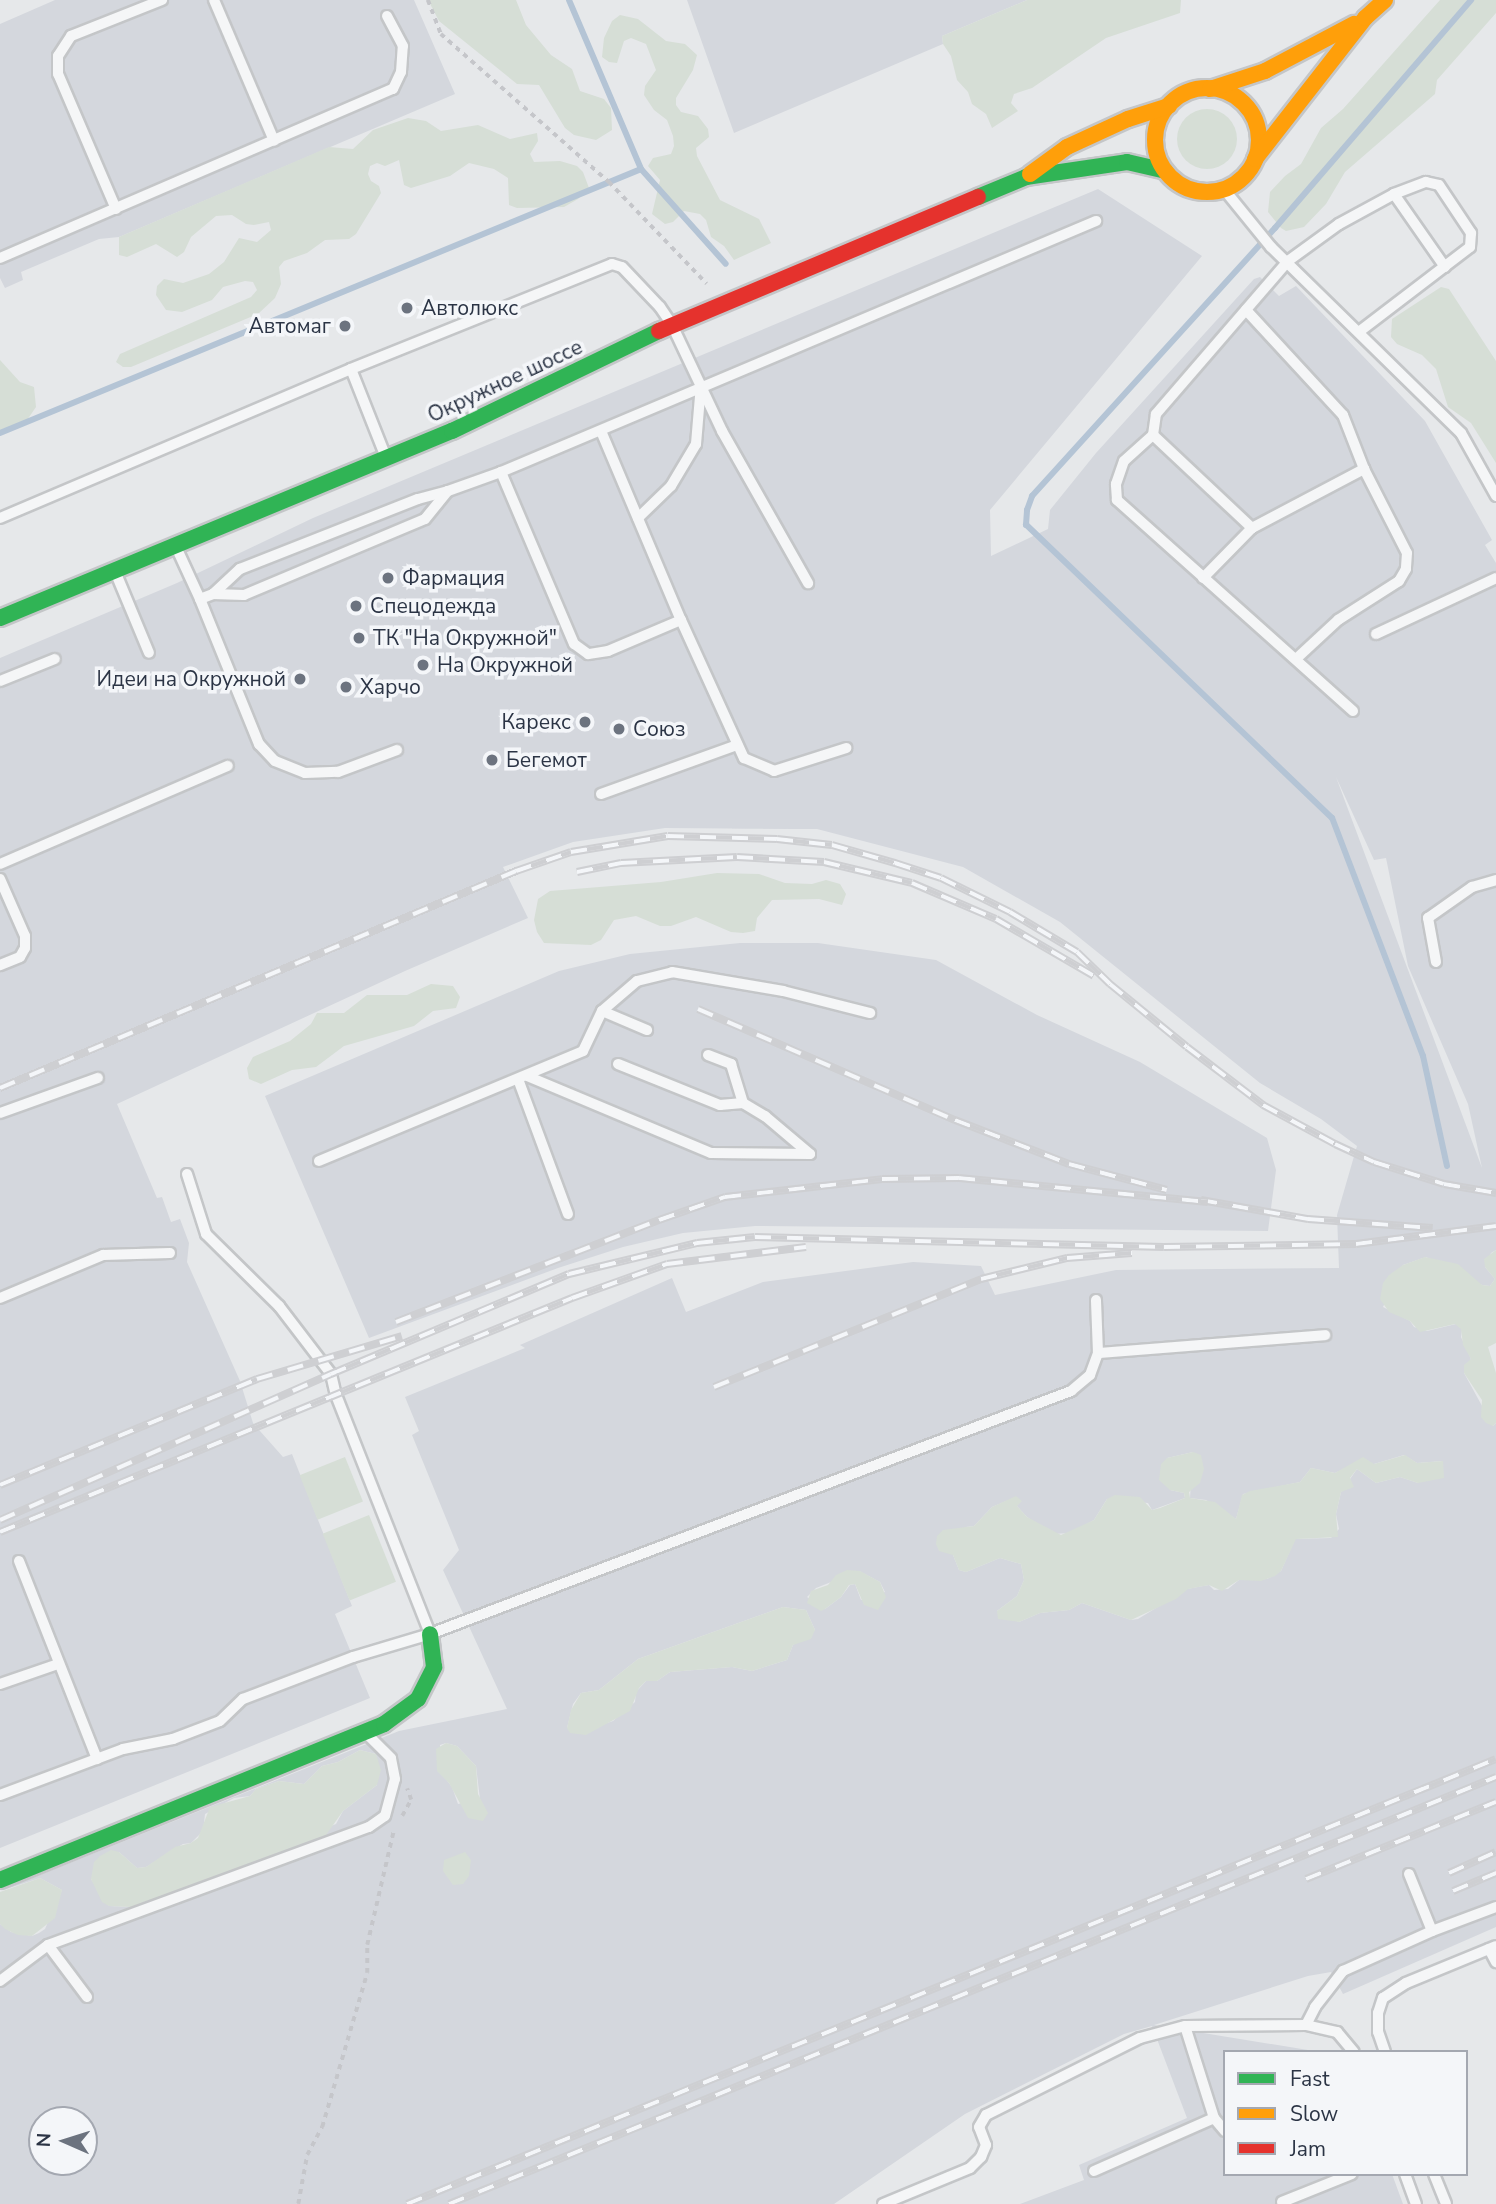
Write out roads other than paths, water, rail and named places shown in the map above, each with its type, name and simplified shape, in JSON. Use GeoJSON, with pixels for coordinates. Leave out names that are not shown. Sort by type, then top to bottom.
{"type":"FeatureCollection","features":[{"type":"Feature","properties":{"kind":"main road"},"geometry":{"type":"LineString","coordinates":[[1365,18],[1265,71],[1210,89],[1188,93],[1169,106],[1157,126],[1155,138],[1156,150],[1165,171],[1191,190],[1223,188],[1242,177],[1365,18],[1385,0]]}},
{"type":"Feature","properties":{"kind":"main road"},"geometry":{"type":"LineString","coordinates":[[1210,89],[1231,94],[1254,116],[1260,138],[1255,159]]}},
{"type":"Feature","properties":{"kind":"main road","name":"Окружное шоссе"},"geometry":{"type":"LineString","coordinates":[[0,618],[452,431],[672,325],[1026,177],[1066,147],[1128,119],[1169,106]]}},
{"type":"Feature","properties":{"kind":"main road","name":"Окружное шоссе"},"geometry":{"type":"LineString","coordinates":[[1026,177],[1127,162],[1165,171]]}},
{"type":"Feature","properties":{"kind":"main road"},"geometry":{"type":"LineString","coordinates":[[0,1880],[384,1724],[418,1699],[434,1667],[430,1634]]}},
{"type":"Feature","properties":{"kind":"lane"},"geometry":{"type":"LineString","coordinates":[[116,209],[58,74],[58,56],[71,36],[162,0]]}},
{"type":"Feature","properties":{"kind":"lane"},"geometry":{"type":"LineString","coordinates":[[214,0],[274,141]]}},
{"type":"Feature","properties":{"kind":"lane"},"geometry":{"type":"LineString","coordinates":[[0,258],[393,89],[401,72],[403,46],[387,16]]}},
{"type":"Feature","properties":{"kind":"lane"},"geometry":{"type":"LineString","coordinates":[[1353,710],[1117,500],[1116,484],[1124,461],[1153,435],[1156,414],[1288,261],[1339,224],[1394,194],[1426,182],[1438,185],[1471,233],[1470,247],[1360,331]]}},
{"type":"Feature","properties":{"kind":"lane"},"geometry":{"type":"LineString","coordinates":[[1223,188],[1271,247],[1360,331],[1461,433],[1496,496]]}},
{"type":"Feature","properties":{"kind":"lane"},"geometry":{"type":"LineString","coordinates":[[1394,194],[1445,267]]}},
{"type":"Feature","properties":{"kind":"lane"},"geometry":{"type":"LineString","coordinates":[[200,599],[213,594],[240,569],[418,499],[501,472],[601,431],[701,384],[1096,221]]}},
{"type":"Feature","properties":{"kind":"lane"},"geometry":{"type":"LineString","coordinates":[[0,518],[351,369],[612,264],[622,267],[660,307],[672,325],[722,431],[808,583]]}},
{"type":"Feature","properties":{"kind":"lane"},"geometry":{"type":"LineString","coordinates":[[1246,310],[1343,415],[1364,469],[1407,553],[1406,569],[1399,582],[1338,620],[1296,659]]}},
{"type":"Feature","properties":{"kind":"lane"},"geometry":{"type":"LineString","coordinates":[[351,369],[386,458]]}},
{"type":"Feature","properties":{"kind":"lane"},"geometry":{"type":"LineString","coordinates":[[638,518],[671,486],[696,443],[701,384]]}},
{"type":"Feature","properties":{"kind":"lane"},"geometry":{"type":"LineString","coordinates":[[601,431],[681,620],[744,758],[774,771],[846,748]]}},
{"type":"Feature","properties":{"kind":"lane"},"geometry":{"type":"LineString","coordinates":[[1153,435],[1252,528]]}},
{"type":"Feature","properties":{"kind":"lane"},"geometry":{"type":"LineString","coordinates":[[1203,578],[1252,528],[1364,469]]}},
{"type":"Feature","properties":{"kind":"lane"},"geometry":{"type":"LineString","coordinates":[[501,472],[574,645],[587,654],[608,652],[681,620]]}},
{"type":"Feature","properties":{"kind":"lane"},"geometry":{"type":"LineString","coordinates":[[213,594],[244,595],[425,519],[448,491]]}},
{"type":"Feature","properties":{"kind":"lane"},"geometry":{"type":"LineString","coordinates":[[176,545],[258,744],[275,761],[305,773],[338,772],[397,750]]}},
{"type":"Feature","properties":{"kind":"lane"},"geometry":{"type":"LineString","coordinates":[[115,571],[149,653]]}},
{"type":"Feature","properties":{"kind":"lane"},"geometry":{"type":"LineString","coordinates":[[1376,634],[1496,578]]}},
{"type":"Feature","properties":{"kind":"lane"},"geometry":{"type":"LineString","coordinates":[[0,681],[55,659]]}},
{"type":"Feature","properties":{"kind":"lane"},"geometry":{"type":"LineString","coordinates":[[601,794],[737,746]]}},
{"type":"Feature","properties":{"kind":"lane"},"geometry":{"type":"LineString","coordinates":[[0,864],[228,766]]}},
{"type":"Feature","properties":{"kind":"lane"},"geometry":{"type":"LineString","coordinates":[[0,879],[25,936],[25,948],[20,957],[0,965]]}},
{"type":"Feature","properties":{"kind":"lane"},"geometry":{"type":"LineString","coordinates":[[1436,962],[1428,918],[1472,887],[1496,880]]}},
{"type":"Feature","properties":{"kind":"lane"},"geometry":{"type":"LineString","coordinates":[[319,1161],[583,1051],[602,1011],[637,981],[672,972],[783,991],[870,1013]]}},
{"type":"Feature","properties":{"kind":"lane"},"geometry":{"type":"LineString","coordinates":[[602,1011],[648,1030]]}},
{"type":"Feature","properties":{"kind":"lane"},"geometry":{"type":"LineString","coordinates":[[708,1055],[731,1064],[743,1103]]}},
{"type":"Feature","properties":{"kind":"lane"},"geometry":{"type":"LineString","coordinates":[[522,1077],[711,1153],[810,1154],[765,1116],[743,1103],[720,1105],[618,1064]]}},
{"type":"Feature","properties":{"kind":"lane"},"geometry":{"type":"LineString","coordinates":[[522,1077],[568,1214]]}},
{"type":"Feature","properties":{"kind":"lane"},"geometry":{"type":"LineString","coordinates":[[0,1113],[98,1078]]}},
{"type":"Feature","properties":{"kind":"lane"},"geometry":{"type":"LineString","coordinates":[[187,1174],[206,1234],[279,1306],[331,1374],[336,1395],[430,1634]]}},
{"type":"Feature","properties":{"kind":"lane"},"geometry":{"type":"LineString","coordinates":[[0,1298],[103,1255],[170,1252]]}},
{"type":"Feature","properties":{"kind":"lane"},"geometry":{"type":"LineString","coordinates":[[0,1796],[123,1749],[173,1740],[220,1721],[243,1699],[353,1657],[430,1634],[1071,1391],[1090,1375],[1098,1353],[1096,1300]]}},
{"type":"Feature","properties":{"kind":"lane"},"geometry":{"type":"LineString","coordinates":[[1098,1353],[1325,1335]]}},
{"type":"Feature","properties":{"kind":"lane"},"geometry":{"type":"LineString","coordinates":[[19,1561],[97,1759]]}},
{"type":"Feature","properties":{"kind":"lane"},"geometry":{"type":"LineString","coordinates":[[0,1684],[58,1664]]}},
{"type":"Feature","properties":{"kind":"lane"},"geometry":{"type":"LineString","coordinates":[[0,1981],[48,1945],[369,1827],[385,1816],[395,1779],[391,1758],[365,1732]]}},
{"type":"Feature","properties":{"kind":"lane"},"geometry":{"type":"LineString","coordinates":[[1409,1874],[1432,1931]]}},
{"type":"Feature","properties":{"kind":"lane"},"geometry":{"type":"LineString","coordinates":[[1306,2025],[1315,2007],[1343,1971],[1432,1931],[1496,1907]]}},
{"type":"Feature","properties":{"kind":"lane"},"geometry":{"type":"LineString","coordinates":[[48,1945],[87,1997]]}},
{"type":"Feature","properties":{"kind":"lane"},"geometry":{"type":"LineString","coordinates":[[1384,2050],[1378,2032],[1378,2013],[1383,1998],[1406,1983],[1493,1947],[1496,1962]]}},
{"type":"Feature","properties":{"kind":"lane"},"geometry":{"type":"LineString","coordinates":[[883,2204],[970,2168],[981,2157],[986,2145],[979,2127],[986,2115],[1140,2038],[1185,2026],[1306,2025],[1338,2032],[1352,2050]]}},
{"type":"Feature","properties":{"kind":"lane"},"geometry":{"type":"LineString","coordinates":[[1185,2026],[1214,2118],[1223,2129]]}},
{"type":"Feature","properties":{"kind":"lane"},"geometry":{"type":"LineString","coordinates":[[1094,2171],[1214,2118]]}},
{"type":"Feature","properties":{"kind":"lane"},"geometry":{"type":"LineString","coordinates":[[1282,2202],[1347,2176]]}},
{"type":"Feature","properties":{"kind":"lane"},"geometry":{"type":"LineString","coordinates":[[1406,2176],[1416,2204]]}},
{"type":"Feature","properties":{"kind":"lane"},"geometry":{"type":"LineString","coordinates":[[1435,2176],[1446,2204]]}},
{"type":"Feature","properties":{"kind":"waterway"},"geometry":{"type":"LineString","coordinates":[[569,0],[641,169],[726,264]]}},
{"type":"Feature","properties":{"kind":"waterway"},"geometry":{"type":"LineString","coordinates":[[1447,1166],[1423,1056],[1332,818],[1026,525],[1032,496],[1275,228],[1471,0]]}},
{"type":"Feature","properties":{"kind":"waterway"},"geometry":{"type":"LineString","coordinates":[[0,433],[641,169]]}},
{"type":"Feature","properties":{"kind":"railway"},"geometry":{"type":"LineString","coordinates":[[0,1088],[516,871],[571,852],[668,836],[777,839],[832,845],[941,878],[1010,912],[1077,952],[1110,984],[1263,1105],[1374,1162],[1444,1184],[1496,1193]]}},
{"type":"Feature","properties":{"kind":"railway"},"geometry":{"type":"LineString","coordinates":[[577,872],[621,863],[737,857],[824,862],[912,883],[996,919],[1094,976]]}},
{"type":"Feature","properties":{"kind":"railway"},"geometry":{"type":"LineString","coordinates":[[698,1009],[955,1120],[1069,1164],[1167,1190]]}},
{"type":"Feature","properties":{"kind":"railway"},"geometry":{"type":"LineString","coordinates":[[396,1322],[725,1197],[882,1179],[959,1178],[1208,1202]]}},
{"type":"Feature","properties":{"kind":"railway"},"geometry":{"type":"LineString","coordinates":[[1201,1200],[1308,1219],[1433,1228]]}},
{"type":"Feature","properties":{"kind":"railway"},"geometry":{"type":"LineString","coordinates":[[0,1520],[331,1374],[569,1274],[697,1243],[755,1237],[1164,1247],[1356,1244],[1496,1226]]}},
{"type":"Feature","properties":{"kind":"railway"},"geometry":{"type":"LineString","coordinates":[[0,1532],[572,1298],[667,1264],[806,1247]]}},
{"type":"Feature","properties":{"kind":"railway"},"geometry":{"type":"LineString","coordinates":[[714,1387],[981,1279],[1067,1258],[1132,1253]]}},
{"type":"Feature","properties":{"kind":"railway"},"geometry":{"type":"LineString","coordinates":[[0,1485],[257,1379],[402,1336]]}},
{"type":"Feature","properties":{"kind":"railway"},"geometry":{"type":"LineString","coordinates":[[407,2204],[1496,1759]]}},
{"type":"Feature","properties":{"kind":"railway"},"geometry":{"type":"LineString","coordinates":[[449,2204],[1496,1777]]}},
{"type":"Feature","properties":{"kind":"railway"},"geometry":{"type":"LineString","coordinates":[[1306,1879],[1496,1802]]}},
{"type":"Feature","properties":{"kind":"railway"},"geometry":{"type":"LineString","coordinates":[[1449,1873],[1496,1852]]}},
{"type":"Feature","properties":{"kind":"railway"},"geometry":{"type":"LineString","coordinates":[[1453,1891],[1496,1873]]}},
{"type":"Feature","properties":{"kind":"place","name":"Автолюкс"},"geometry":{"type":"Point","coordinates":[407,308]}},
{"type":"Feature","properties":{"kind":"place","name":"Автомаг"},"geometry":{"type":"Point","coordinates":[345,326]}},
{"type":"Feature","properties":{"kind":"place","name":"Фармация"},"geometry":{"type":"Point","coordinates":[388,578]}},
{"type":"Feature","properties":{"kind":"place","name":"Спецодежда"},"geometry":{"type":"Point","coordinates":[356,606]}},
{"type":"Feature","properties":{"kind":"place","name":"ТК \"На Окружной\""},"geometry":{"type":"Point","coordinates":[359,638]}},
{"type":"Feature","properties":{"kind":"place","name":"На Окружной"},"geometry":{"type":"Point","coordinates":[423,665]}},
{"type":"Feature","properties":{"kind":"place","name":"Идеи на Окружной"},"geometry":{"type":"Point","coordinates":[300,679]}},
{"type":"Feature","properties":{"kind":"place","name":"Харчо"},"geometry":{"type":"Point","coordinates":[346,687]}},
{"type":"Feature","properties":{"kind":"place","name":"Карекс"},"geometry":{"type":"Point","coordinates":[585,722]}},
{"type":"Feature","properties":{"kind":"place","name":"Союз"},"geometry":{"type":"Point","coordinates":[619,729]}},
{"type":"Feature","properties":{"kind":"place","name":"Бегемот"},"geometry":{"type":"Point","coordinates":[492,760]}}]}
